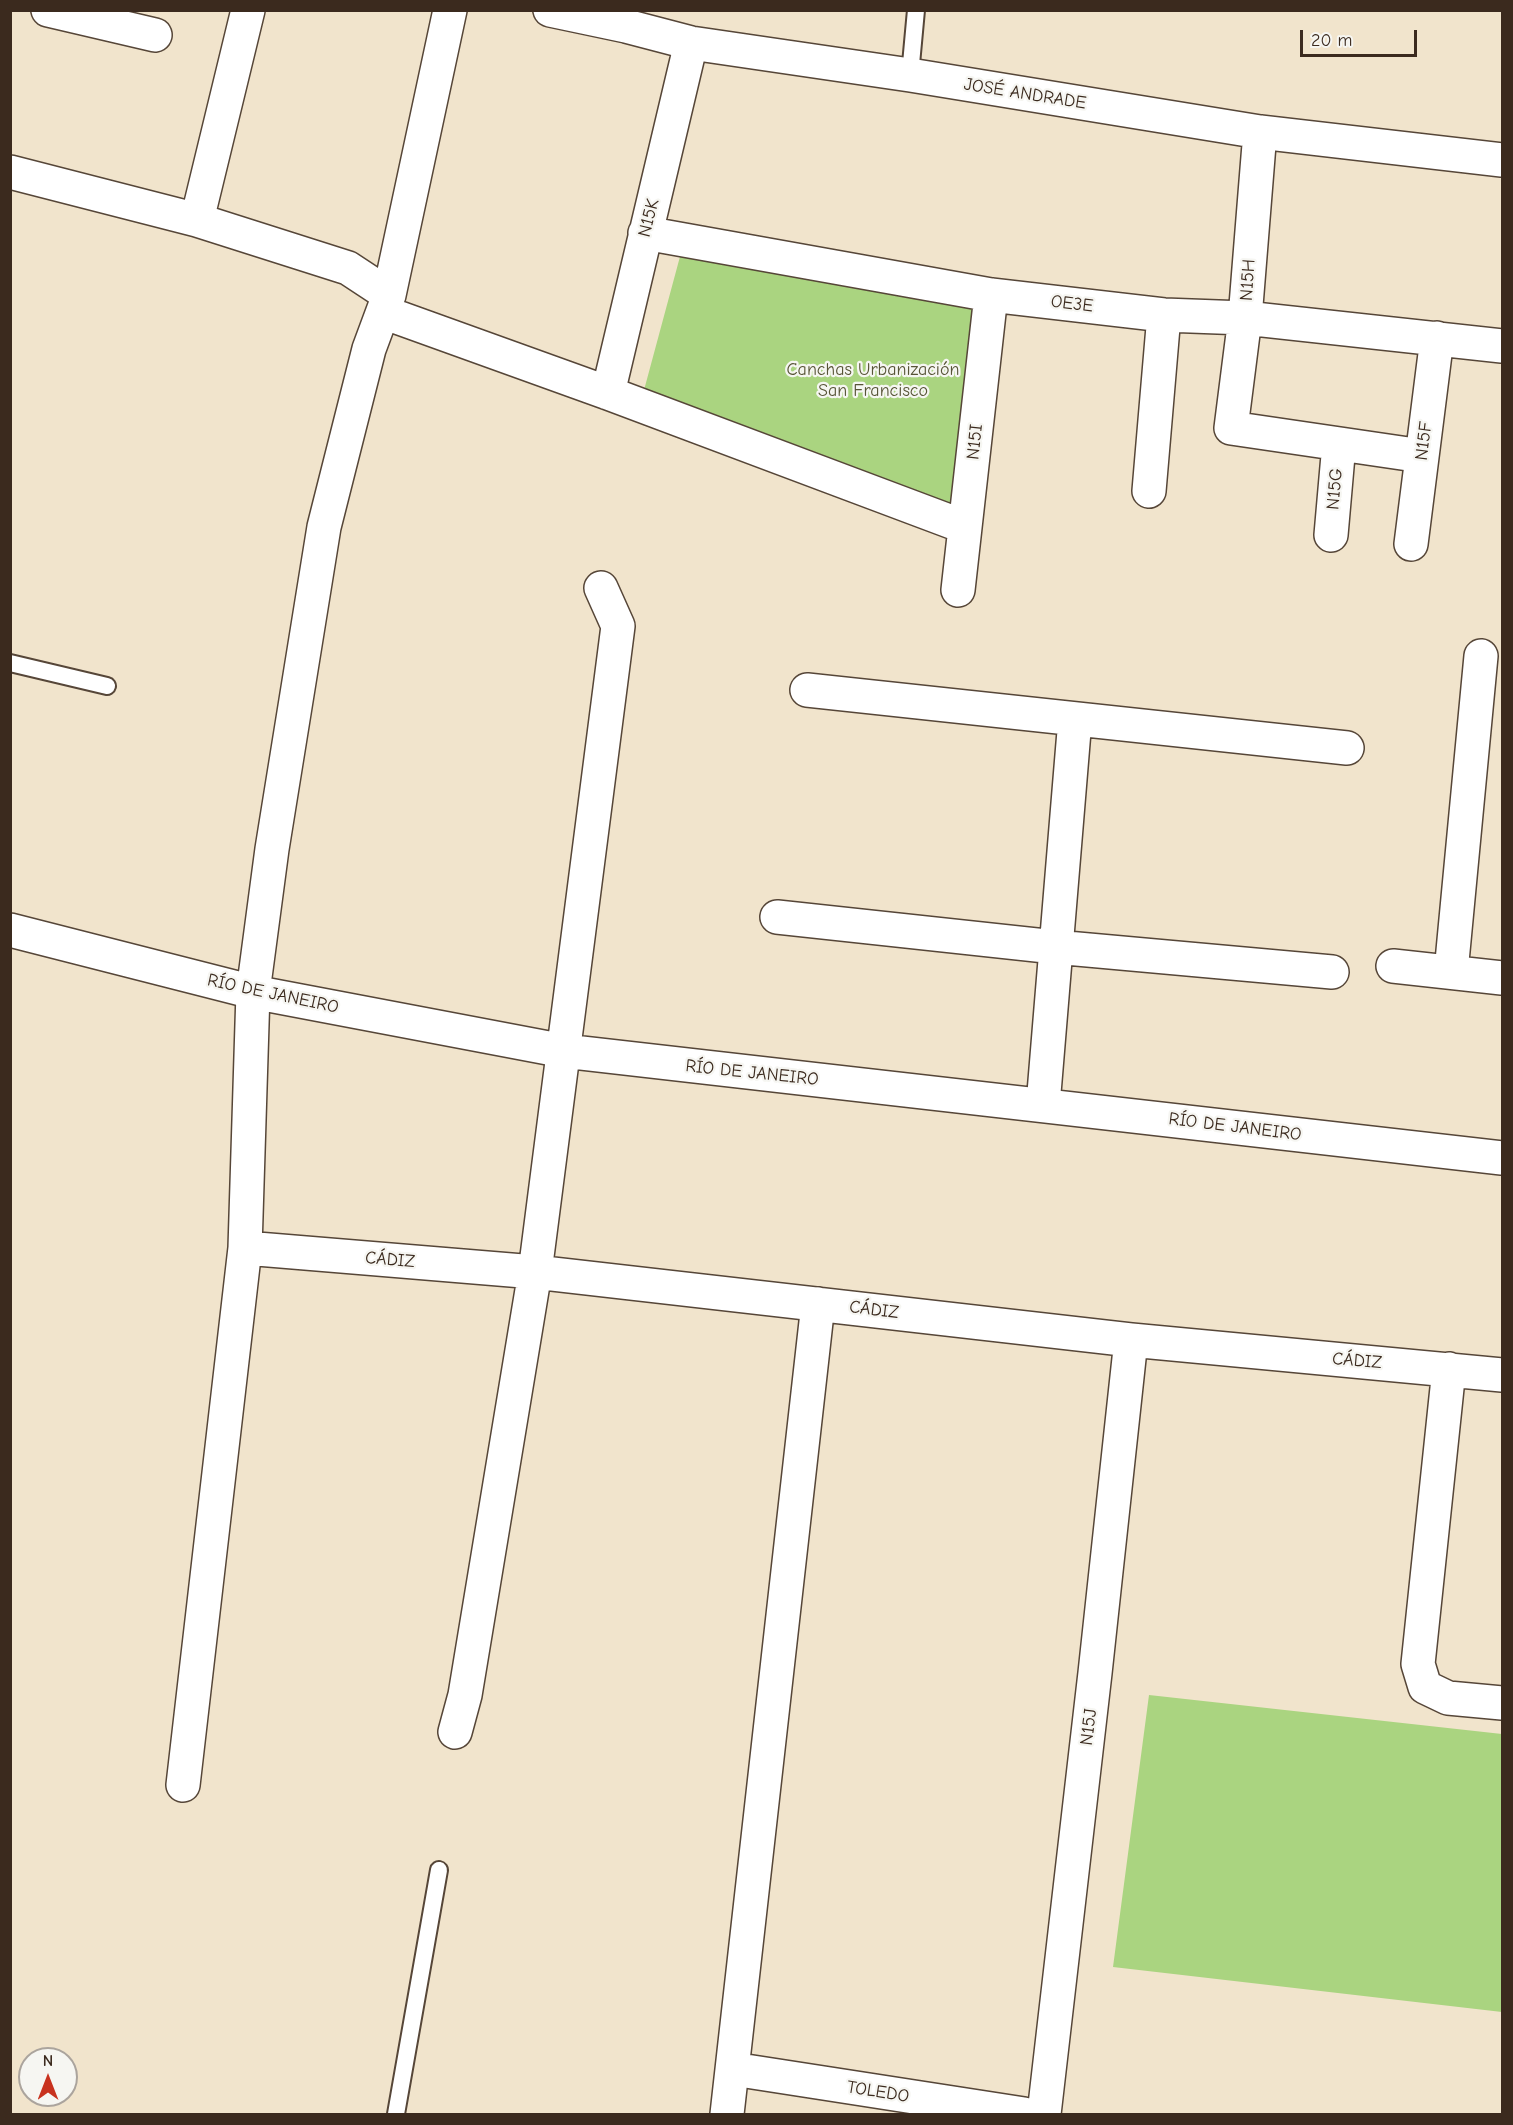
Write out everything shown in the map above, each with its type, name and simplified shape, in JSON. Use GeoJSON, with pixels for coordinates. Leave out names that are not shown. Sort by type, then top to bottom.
{"type":"FeatureCollection","features":[{"type":"Feature","properties":{"kind":"street"},"geometry":{"type":"LineString","coordinates":[[48,10],[155,35]]}},
{"type":"Feature","properties":{"kind":"street"},"geometry":{"type":"LineString","coordinates":[[197,220],[248,10]]}},
{"type":"Feature","properties":{"kind":"street"},"geometry":{"type":"LineString","coordinates":[[183,1785],[245,1248],[252,992],[272,849],[324,527],[369,349],[386,304],[450,10]]}},
{"type":"Feature","properties":{"kind":"street","name":"JOSÉ ANDRADE"},"geometry":{"type":"LineString","coordinates":[[550,10],[627,18],[691,43],[910,75],[1260,132],[1503,160]]}},
{"type":"Feature","properties":{"kind":"street","name":"N15K"},"geometry":{"type":"LineString","coordinates":[[608,393],[691,43]]}},
{"type":"Feature","properties":{"kind":"street","name":"N15H"},"geometry":{"type":"LineString","coordinates":[[1260,132],[1245,318],[1231,428],[1339,444]]}},
{"type":"Feature","properties":{"kind":"street"},"geometry":{"type":"LineString","coordinates":[[10,172],[197,220],[348,268],[386,304],[608,393],[965,527]]}},
{"type":"Feature","properties":{"kind":"street","name":"OE3E"},"geometry":{"type":"LineString","coordinates":[[645,233],[991,295],[1164,315],[1245,318],[1503,346]]}},
{"type":"Feature","properties":{"kind":"street","name":"N15I"},"geometry":{"type":"LineString","coordinates":[[958,590],[991,295]]}},
{"type":"Feature","properties":{"kind":"street"},"geometry":{"type":"LineString","coordinates":[[1149,491],[1164,315]]}},
{"type":"Feature","properties":{"kind":"street","name":"N15F"},"geometry":{"type":"LineString","coordinates":[[1411,544],[1437,338]]}},
{"type":"Feature","properties":{"kind":"street"},"geometry":{"type":"LineString","coordinates":[[1339,444],[1422,456]]}},
{"type":"Feature","properties":{"kind":"street","name":"N15G"},"geometry":{"type":"LineString","coordinates":[[1331,535],[1339,444]]}},
{"type":"Feature","properties":{"kind":"street"},"geometry":{"type":"LineString","coordinates":[[455,1732],[465,1695],[535,1272],[564,1051],[618,626],[601,588]]}},
{"type":"Feature","properties":{"kind":"street"},"geometry":{"type":"LineString","coordinates":[[1451,972],[1481,656]]}},
{"type":"Feature","properties":{"kind":"street"},"geometry":{"type":"LineString","coordinates":[[807,690],[1347,748]]}},
{"type":"Feature","properties":{"kind":"street"},"geometry":{"type":"LineString","coordinates":[[1042,1106],[1075,719]]}},
{"type":"Feature","properties":{"kind":"street"},"geometry":{"type":"LineString","coordinates":[[777,917],[1056,947],[1332,972]]}},
{"type":"Feature","properties":{"kind":"street","name":"RÍO DE JANEIRO"},"geometry":{"type":"LineString","coordinates":[[10,930],[252,992],[564,1051],[1503,1158]]}},
{"type":"Feature","properties":{"kind":"street"},"geometry":{"type":"LineString","coordinates":[[1393,966],[1503,978]]}},
{"type":"Feature","properties":{"kind":"street","name":"CÁDIZ"},"geometry":{"type":"LineString","coordinates":[[245,1248],[535,1272],[1131,1340],[1503,1375]]}},
{"type":"Feature","properties":{"kind":"street"},"geometry":{"type":"LineString","coordinates":[[727,2115],[818,1304]]}},
{"type":"Feature","properties":{"kind":"street","name":"N15J"},"geometry":{"type":"LineString","coordinates":[[1044,2115],[1131,1340]]}},
{"type":"Feature","properties":{"kind":"street"},"geometry":{"type":"LineString","coordinates":[[1449,1369],[1418,1664],[1425,1687],[1448,1698],[1503,1704]]}},
{"type":"Feature","properties":{"kind":"street","name":"TOLEDO"},"geometry":{"type":"LineString","coordinates":[[733,2069],[1024,2115]]}},
{"type":"Feature","properties":{"kind":"lane"},"geometry":{"type":"LineString","coordinates":[[910,75],[916,10]]}},
{"type":"Feature","properties":{"kind":"lane"},"geometry":{"type":"LineString","coordinates":[[10,663],[107,686]]}},
{"type":"Feature","properties":{"kind":"lane"},"geometry":{"type":"LineString","coordinates":[[396,2115],[439,1870]]}},
{"type":"Feature","properties":{"kind":"green space","name":"Canchas Urbanización San Francisco"},"geometry":{"type":"Polygon","coordinates":[[[685,238],[991,295],[965,527],[640,405],[685,238]]]}},
{"type":"Feature","properties":{"kind":"green space"},"geometry":{"type":"Polygon","coordinates":[[[1149,1695],[1502,1734],[1502,2012],[1113,1967],[1149,1695]]]}}]}
